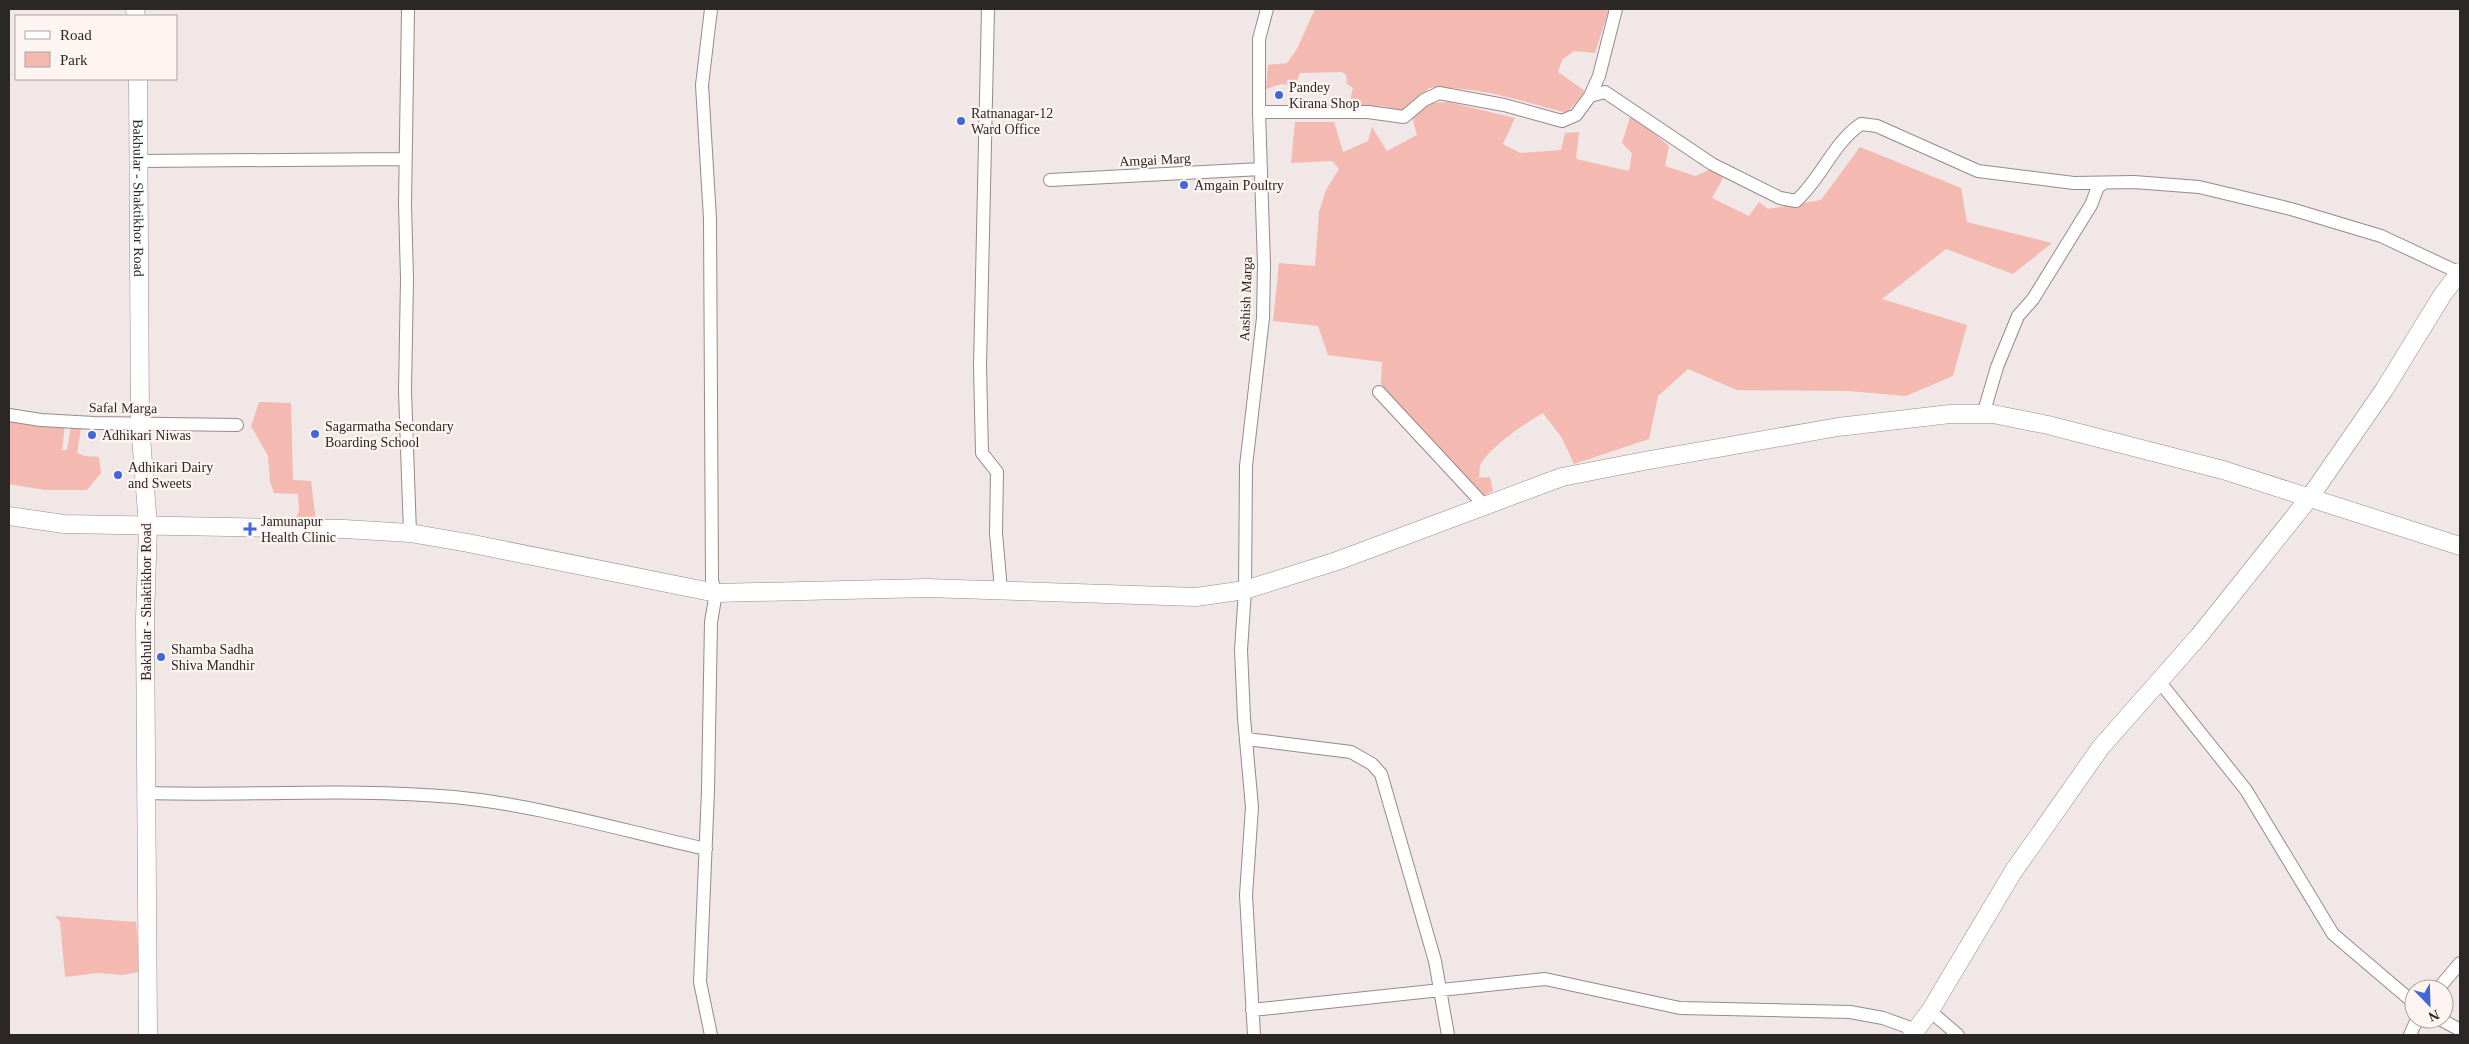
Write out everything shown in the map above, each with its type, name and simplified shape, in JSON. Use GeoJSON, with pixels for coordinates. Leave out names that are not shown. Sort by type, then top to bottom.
{"type":"FeatureCollection","features":[{"type":"Feature","properties":{"kind":"street"},"geometry":{"type":"LineString","coordinates":[[408,9],[405,159],[407,279],[405,391],[410,533]]}},
{"type":"Feature","properties":{"kind":"street"},"geometry":{"type":"LineString","coordinates":[[710,9],[702,85],[710,219],[712,581],[716,593],[711,622],[706,849],[700,982],[711,1035]]}},
{"type":"Feature","properties":{"kind":"street"},"geometry":{"type":"LineString","coordinates":[[988,9],[980,366],[982,453],[997,472],[996,533],[1001,590]]}},
{"type":"Feature","properties":{"kind":"street","name":"Aashish Marga"},"geometry":{"type":"LineString","coordinates":[[1254,1035],[1246,895],[1252,807],[1241,650],[1245,590],[1246,466],[1263,314],[1259,39],[1267,9]]}},
{"type":"Feature","properties":{"kind":"street"},"geometry":{"type":"LineString","coordinates":[[1259,112],[1368,112],[1404,117],[1424,100],[1439,93],[1504,105],[1562,121],[1576,115],[1590,96],[1599,76],[1616,9]]}},
{"type":"Feature","properties":{"kind":"street","name":"Bakhular - Shaktikhor Road"},"geometry":{"type":"LineString","coordinates":[[138,80],[140,424],[148,526],[145,619],[148,1035]]}},
{"type":"Feature","properties":{"kind":"street"},"geometry":{"type":"LineString","coordinates":[[1252,1010],[1545,979],[1680,1008],[1850,1012],[1883,1018],[1914,1033],[1930,1011],[2029,848],[2101,748],[2199,636],[2310,497],[2384,390],[2443,294],[2460,272],[2381,236],[2291,209],[2199,187],[2134,182],[2074,183],[1978,171],[1877,126],[1861,124],[1846,134],[1807,191],[1796,200],[1780,198],[1712,164],[1605,92],[1590,96]]}},
{"type":"Feature","properties":{"kind":"street"},"geometry":{"type":"LineString","coordinates":[[139,161],[405,159]]}},
{"type":"Feature","properties":{"kind":"street","name":"Amgai Marg"},"geometry":{"type":"LineString","coordinates":[[1050,180],[1262,169]]}},
{"type":"Feature","properties":{"kind":"street"},"geometry":{"type":"LineString","coordinates":[[1990,414],[1985,408],[1989,394],[2018,316],[2033,299],[2091,205],[2098,187],[2104,182]]}},
{"type":"Feature","properties":{"kind":"street"},"geometry":{"type":"LineString","coordinates":[[1379,392],[1484,505]]}},
{"type":"Feature","properties":{"kind":"street"},"geometry":{"type":"LineString","coordinates":[[9,516],[64,524],[410,533],[468,542],[716,593],[928,588],[1196,597],[1245,590],[1337,561],[1484,505],[1562,478],[1838,427],[1941,415],[1990,414],[2048,425],[2214,468],[2460,546]]}},
{"type":"Feature","properties":{"kind":"street","name":"Safal Marga"},"geometry":{"type":"LineString","coordinates":[[9,415],[41,420],[236,425]]}},
{"type":"Feature","properties":{"kind":"street"},"geometry":{"type":"LineString","coordinates":[[2159,681],[2246,790],[2333,934],[2404,994]]}},
{"type":"Feature","properties":{"kind":"street"},"geometry":{"type":"LineString","coordinates":[[1247,739],[1351,752],[1372,764],[1381,774],[1435,960],[1448,1035]]}},
{"type":"Feature","properties":{"kind":"street"},"geometry":{"type":"LineString","coordinates":[[146,793],[407,794],[455,797],[521,807],[706,849]]}},
{"type":"Feature","properties":{"kind":"street"},"geometry":{"type":"LineString","coordinates":[[2446,979],[2460,963]]}},
{"type":"Feature","properties":{"kind":"street"},"geometry":{"type":"LineString","coordinates":[[1930,1011],[1958,1035]]}},
{"type":"Feature","properties":{"kind":"green space"},"geometry":{"type":"Polygon","coordinates":[[[1315,9],[1609,9],[1595,53],[1574,51],[1562,60],[1558,72],[1585,91],[1567,113],[1481,91],[1447,88],[1429,88],[1406,111],[1381,106],[1349,105],[1353,88],[1347,84],[1346,75],[1342,72],[1300,73],[1297,81],[1291,85],[1281,84],[1266,89],[1268,65],[1287,63],[1297,49],[1315,9]]]}},
{"type":"Feature","properties":{"kind":"green space"},"geometry":{"type":"Polygon","coordinates":[[[1448,102],[1515,118],[1503,144],[1520,153],[1561,150],[1565,133],[1579,132],[1576,159],[1629,171],[1632,153],[1622,143],[1631,114],[1669,146],[1665,166],[1695,176],[1712,169],[1723,178],[1712,198],[1749,216],[1759,202],[1768,209],[1821,200],[1860,147],[1961,188],[1967,222],[2052,243],[2013,274],[1946,249],[1882,299],[1967,325],[1953,376],[1906,396],[1848,391],[1737,390],[1688,369],[1658,396],[1649,439],[1574,464],[1562,438],[1543,413],[1499,444],[1484,459],[1480,466],[1479,478],[1490,477],[1493,491],[1477,499],[1381,384],[1382,362],[1328,355],[1318,326],[1273,321],[1279,263],[1315,266],[1319,212],[1326,190],[1339,169],[1332,161],[1291,163],[1295,122],[1334,122],[1343,152],[1368,141],[1372,127],[1387,151],[1417,135],[1412,117],[1429,103],[1448,102]]]}},
{"type":"Feature","properties":{"kind":"green space"},"geometry":{"type":"Polygon","coordinates":[[[259,402],[291,403],[293,480],[311,481],[316,520],[294,523],[299,511],[298,494],[274,493],[270,482],[268,456],[251,426],[259,402]]]}},
{"type":"Feature","properties":{"kind":"green space"},"geometry":{"type":"Polygon","coordinates":[[[9,421],[41,426],[65,425],[62,450],[67,450],[71,427],[81,428],[77,453],[85,456],[99,457],[101,473],[87,490],[45,490],[9,484],[9,421]]]}},
{"type":"Feature","properties":{"kind":"green space"},"geometry":{"type":"Polygon","coordinates":[[[55,916],[136,922],[140,972],[122,975],[98,973],[65,977],[60,922],[55,916]]]}},
{"type":"Feature","properties":{"kind":"place","name":"Pandey Kirana Shop"},"geometry":{"type":"Point","coordinates":[1279,95]}},
{"type":"Feature","properties":{"kind":"place","name":"Ratnanagar-12 Ward Office"},"geometry":{"type":"Point","coordinates":[961,121]}},
{"type":"Feature","properties":{"kind":"place","name":"Amgain Poultry"},"geometry":{"type":"Point","coordinates":[1184,185]}},
{"type":"Feature","properties":{"kind":"place","name":"Sagarmatha Secondary Boarding School"},"geometry":{"type":"Point","coordinates":[315,434]}},
{"type":"Feature","properties":{"kind":"place","name":"Adhikari Niwas"},"geometry":{"type":"Point","coordinates":[92,435]}},
{"type":"Feature","properties":{"kind":"place","name":"Adhikari Dairy and Sweets"},"geometry":{"type":"Point","coordinates":[118,475]}},
{"type":"Feature","properties":{"kind":"place","name":"Jamunapur Health Clinic"},"geometry":{"type":"Point","coordinates":[250,529]}},
{"type":"Feature","properties":{"kind":"place","name":"Shamba Sadha Shiva Mandhir"},"geometry":{"type":"Point","coordinates":[161,657]}}]}
